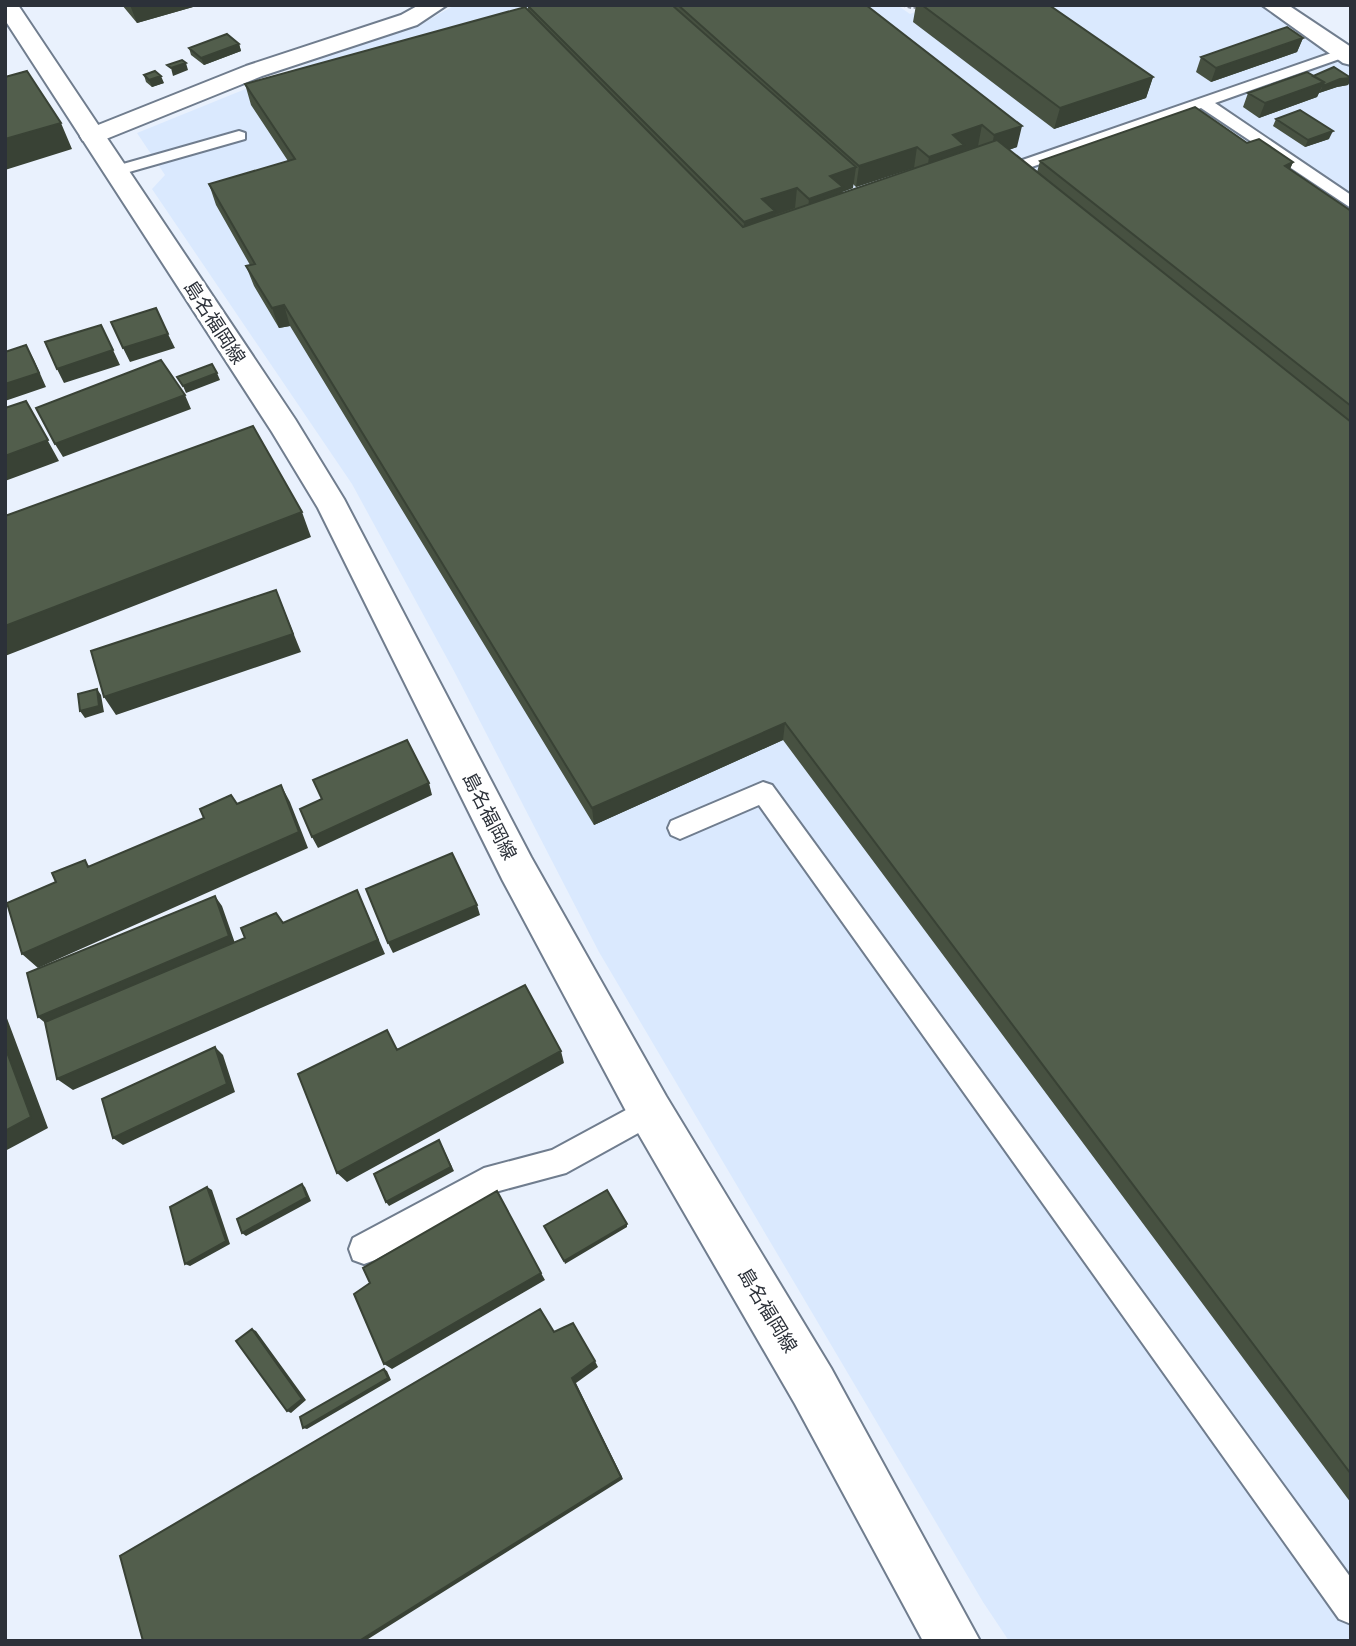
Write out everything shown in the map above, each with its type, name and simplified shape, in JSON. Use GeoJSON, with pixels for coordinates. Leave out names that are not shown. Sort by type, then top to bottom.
{"type":"FeatureCollection","features":[{"type":"Feature","properties":{"kind":"main road"},"geometry":{"type":"LineString","coordinates":[[92,136],[254,71],[409,19],[436,5]]}},
{"type":"Feature","properties":{"kind":"main road"},"geometry":{"type":"LineString","coordinates":[[1273,5],[1347,55]]}},
{"type":"Feature","properties":{"kind":"main road","name":"島名福岡線"},"geometry":{"type":"LineString","coordinates":[[9,16],[284,426],[332,508],[517,869],[650,1111],[813,1386],[953,1641]]}},
{"type":"Feature","properties":{"kind":"lane"},"geometry":{"type":"LineString","coordinates":[[1014,168],[1347,55]]}},
{"type":"Feature","properties":{"kind":"lane"},"geometry":{"type":"LineString","coordinates":[[1203,103],[1351,203]]}},
{"type":"Feature","properties":{"kind":"lane"},"geometry":{"type":"LineString","coordinates":[[115,171],[239,136]]}},
{"type":"Feature","properties":{"kind":"lane"},"geometry":{"type":"LineString","coordinates":[[680,828],[764,792],[1351,1607]]}},
{"type":"Feature","properties":{"kind":"lane"},"geometry":{"type":"LineString","coordinates":[[364,1249],[494,1178],[556,1163],[650,1111]]}},
{"type":"Feature","properties":{"kind":"path"},"geometry":{"type":"LineString","coordinates":[[902,5],[912,8],[926,5]]}},
{"type":"Feature","properties":{"kind":"shaded area"},"geometry":{"type":"Polygon","coordinates":[[[455,5],[897,5],[910,14],[934,5],[1265,5],[1351,66],[1351,1641],[1009,1641],[983,1602],[599,952],[454,671],[352,484],[152,189],[165,175],[137,133],[312,62],[418,26],[455,5]]]}},
{"type":"Feature","properties":{"kind":"building"},"geometry":{"type":"Polygon","coordinates":[[[672,5],[856,167],[830,176],[843,187],[809,199],[797,188],[762,199],[775,211],[744,222],[528,6],[672,5]]]}},
{"type":"Feature","properties":{"kind":"building"},"geometry":{"type":"Polygon","coordinates":[[[678,5],[866,5],[1022,126],[994,135],[982,125],[953,135],[964,145],[929,157],[917,147],[859,166],[678,5]]]}},
{"type":"Feature","properties":{"kind":"building"},"geometry":{"type":"Polygon","coordinates":[[[922,5],[1049,5],[1153,77],[1060,108],[922,5]]]}},
{"type":"Feature","properties":{"kind":"building"},"geometry":{"type":"Polygon","coordinates":[[[525,7],[743,227],[997,140],[1351,422],[1351,1474],[785,723],[592,808],[284,305],[272,308],[246,266],[255,264],[209,184],[295,159],[245,84],[525,7]]]}},
{"type":"Feature","properties":{"kind":"building"},"geometry":{"type":"Polygon","coordinates":[[[1287,27],[1303,38],[1216,68],[1201,57],[1287,27]]]}},
{"type":"Feature","properties":{"kind":"building"},"geometry":{"type":"Polygon","coordinates":[[[227,34],[239,44],[201,58],[189,48],[227,34]]]}},
{"type":"Feature","properties":{"kind":"building"},"geometry":{"type":"Polygon","coordinates":[[[182,60],[186,63],[171,68],[167,65],[182,60]]]}},
{"type":"Feature","properties":{"kind":"building"},"geometry":{"type":"Polygon","coordinates":[[[1334,67],[1351,78],[1323,86],[1324,82],[1313,76],[1334,67]]]}},
{"type":"Feature","properties":{"kind":"building"},"geometry":{"type":"Polygon","coordinates":[[[27,71],[61,123],[5,139],[5,77],[27,71]]]}},
{"type":"Feature","properties":{"kind":"building"},"geometry":{"type":"Polygon","coordinates":[[[155,71],[161,76],[149,80],[144,75],[155,71]]]}},
{"type":"Feature","properties":{"kind":"building"},"geometry":{"type":"Polygon","coordinates":[[[1307,72],[1324,82],[1265,103],[1248,93],[1307,72]]]}},
{"type":"Feature","properties":{"kind":"building"},"geometry":{"type":"Polygon","coordinates":[[[1195,107],[1247,143],[1259,139],[1293,162],[1285,166],[1351,211],[1351,406],[1040,161],[1195,107]]]}},
{"type":"Feature","properties":{"kind":"building"},"geometry":{"type":"Polygon","coordinates":[[[1300,110],[1333,131],[1308,140],[1276,119],[1300,110]]]}},
{"type":"Feature","properties":{"kind":"building"},"geometry":{"type":"Polygon","coordinates":[[[156,308],[168,334],[123,348],[111,322],[156,308]]]}},
{"type":"Feature","properties":{"kind":"building"},"geometry":{"type":"Polygon","coordinates":[[[101,325],[113,350],[57,369],[45,342],[101,325]]]}},
{"type":"Feature","properties":{"kind":"building"},"geometry":{"type":"Polygon","coordinates":[[[26,345],[39,373],[5,384],[5,352],[26,345]]]}},
{"type":"Feature","properties":{"kind":"building"},"geometry":{"type":"Polygon","coordinates":[[[161,360],[185,395],[55,444],[36,408],[161,360]]]}},
{"type":"Feature","properties":{"kind":"building"},"geometry":{"type":"Polygon","coordinates":[[[212,364],[217,373],[183,386],[177,377],[212,364]]]}},
{"type":"Feature","properties":{"kind":"building"},"geometry":{"type":"Polygon","coordinates":[[[26,401],[48,440],[5,456],[5,408],[26,401]]]}},
{"type":"Feature","properties":{"kind":"building"},"geometry":{"type":"Polygon","coordinates":[[[253,426],[302,512],[5,626],[5,516],[253,426]]]}},
{"type":"Feature","properties":{"kind":"building"},"geometry":{"type":"Polygon","coordinates":[[[276,590],[293,634],[104,697],[91,651],[276,590]]]}},
{"type":"Feature","properties":{"kind":"building"},"geometry":{"type":"Polygon","coordinates":[[[97,689],[99,706],[80,711],[78,694],[97,689]]]}},
{"type":"Feature","properties":{"kind":"building"},"geometry":{"type":"Polygon","coordinates":[[[407,740],[429,783],[312,837],[300,809],[322,799],[313,780],[407,740]]]}},
{"type":"Feature","properties":{"kind":"building"},"geometry":{"type":"Polygon","coordinates":[[[281,785],[299,832],[22,954],[7,903],[56,882],[52,873],[85,860],[88,867],[204,818],[200,809],[231,795],[237,804],[281,785]]]}},
{"type":"Feature","properties":{"kind":"building"},"geometry":{"type":"Polygon","coordinates":[[[452,853],[477,905],[388,943],[366,889],[452,853]]]}},
{"type":"Feature","properties":{"kind":"building"},"geometry":{"type":"Polygon","coordinates":[[[357,890],[378,940],[57,1079],[45,1022],[245,938],[241,928],[276,913],[283,923],[357,890]]]}},
{"type":"Feature","properties":{"kind":"building"},"geometry":{"type":"Polygon","coordinates":[[[215,896],[229,936],[38,1017],[27,973],[215,896]]]}},
{"type":"Feature","properties":{"kind":"building"},"geometry":{"type":"Polygon","coordinates":[[[525,985],[561,1051],[337,1173],[298,1074],[387,1030],[397,1050],[525,985]]]}},
{"type":"Feature","properties":{"kind":"building"},"geometry":{"type":"Polygon","coordinates":[[[5,1047],[31,1117],[5,1131],[5,1047]]]}},
{"type":"Feature","properties":{"kind":"building"},"geometry":{"type":"Polygon","coordinates":[[[215,1047],[227,1084],[113,1138],[102,1099],[215,1047]]]}},
{"type":"Feature","properties":{"kind":"building"},"geometry":{"type":"Polygon","coordinates":[[[439,1140],[451,1167],[386,1202],[374,1174],[439,1140]]]}},
{"type":"Feature","properties":{"kind":"building"},"geometry":{"type":"Polygon","coordinates":[[[302,1184],[307,1197],[242,1233],[237,1219],[302,1184]]]}},
{"type":"Feature","properties":{"kind":"building"},"geometry":{"type":"Polygon","coordinates":[[[207,1187],[226,1241],[185,1264],[170,1207],[207,1187]]]}},
{"type":"Feature","properties":{"kind":"building"},"geometry":{"type":"Polygon","coordinates":[[[607,1190],[627,1224],[564,1261],[544,1226],[607,1190]]]}},
{"type":"Feature","properties":{"kind":"building"},"geometry":{"type":"Polygon","coordinates":[[[497,1191],[541,1273],[384,1364],[354,1294],[370,1283],[363,1268],[497,1191]]]}},
{"type":"Feature","properties":{"kind":"building"},"geometry":{"type":"Polygon","coordinates":[[[540,1309],[554,1332],[573,1323],[595,1361],[572,1378],[621,1477],[359,1641],[143,1641],[120,1556],[540,1309]]]}},
{"type":"Feature","properties":{"kind":"building"},"geometry":{"type":"Polygon","coordinates":[[[252,1329],[302,1399],[287,1411],[236,1341],[252,1329]]]}},
{"type":"Feature","properties":{"kind":"building"},"geometry":{"type":"Polygon","coordinates":[[[384,1369],[388,1378],[303,1428],[300,1417],[384,1369]]]}}]}
